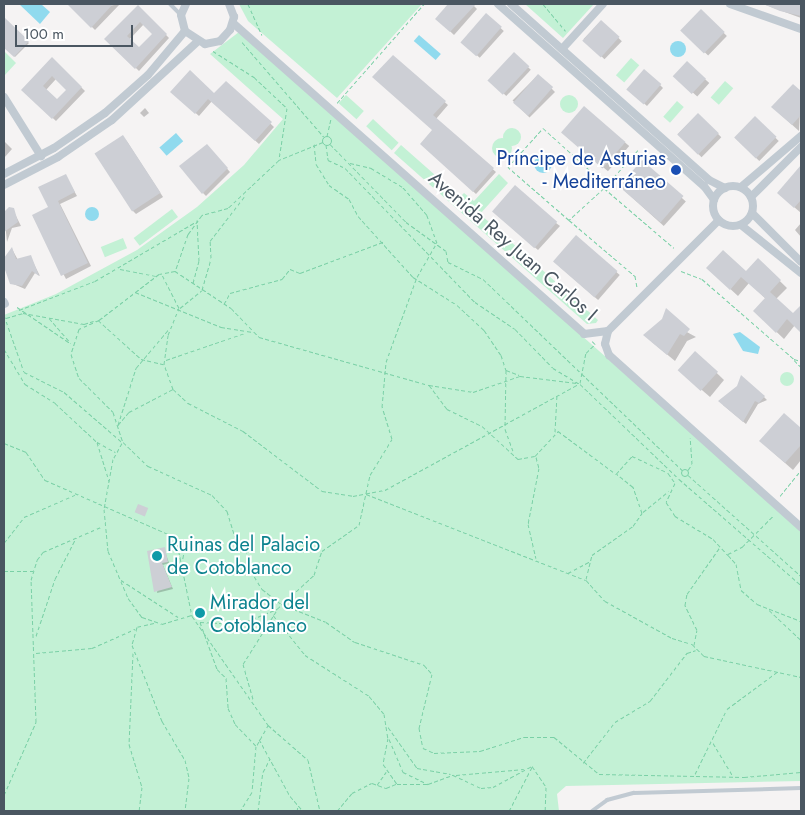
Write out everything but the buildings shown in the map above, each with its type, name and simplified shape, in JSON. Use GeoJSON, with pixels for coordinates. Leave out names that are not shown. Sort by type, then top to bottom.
{"type":"FeatureCollection","features":[{"type":"Feature","properties":{"kind":"street"},"geometry":{"type":"LineString","coordinates":[[186,4],[181,15],[185,31],[197,42]]}},
{"type":"Feature","properties":{"kind":"street"},"geometry":{"type":"LineString","coordinates":[[4,185],[58,157],[112,120],[197,42],[220,41],[233,23],[230,4]]}},
{"type":"Feature","properties":{"kind":"street"},"geometry":{"type":"LineString","coordinates":[[498,4],[704,186],[714,200],[719,220]]}},
{"type":"Feature","properties":{"kind":"street"},"geometry":{"type":"LineString","coordinates":[[512,4],[709,180],[724,188],[741,187],[801,136]]}},
{"type":"Feature","properties":{"kind":"street"},"geometry":{"type":"LineString","coordinates":[[562,49],[603,4]]}},
{"type":"Feature","properties":{"kind":"street"},"geometry":{"type":"LineString","coordinates":[[730,4],[801,30]]}},
{"type":"Feature","properties":{"kind":"street","name":"Avenida Rey Juan Carlos I"},"geometry":{"type":"LineString","coordinates":[[233,23],[584,334],[608,332],[604,344],[609,355],[801,527]]}},
{"type":"Feature","properties":{"kind":"street"},"geometry":{"type":"LineString","coordinates":[[4,174],[41,156],[105,113],[148,75],[185,31]]}},
{"type":"Feature","properties":{"kind":"street"},"geometry":{"type":"LineString","coordinates":[[4,96],[41,156]]}},
{"type":"Feature","properties":{"kind":"street"},"geometry":{"type":"LineString","coordinates":[[751,197],[801,148]]}},
{"type":"Feature","properties":{"kind":"street"},"geometry":{"type":"LineString","coordinates":[[741,187],[751,197],[752,212],[801,262]]}},
{"type":"Feature","properties":{"kind":"street"},"geometry":{"type":"LineString","coordinates":[[714,200],[724,188]]}},
{"type":"Feature","properties":{"kind":"street"},"geometry":{"type":"LineString","coordinates":[[740,225],[752,212]]}},
{"type":"Feature","properties":{"kind":"street"},"geometry":{"type":"LineString","coordinates":[[608,332],[719,220]]}},
{"type":"Feature","properties":{"kind":"street"},"geometry":{"type":"LineString","coordinates":[[719,220],[740,225],[801,273]]}},
{"type":"Feature","properties":{"kind":"lane"},"geometry":{"type":"LineString","coordinates":[[170,4],[181,15]]}},
{"type":"Feature","properties":{"kind":"lane"},"geometry":{"type":"LineString","coordinates":[[592,811],[607,800],[634,793],[801,788]]}},
{"type":"Feature","properties":{"kind":"path"},"geometry":{"type":"LineString","coordinates":[[248,4],[262,35]]}},
{"type":"Feature","properties":{"kind":"path"},"geometry":{"type":"LineString","coordinates":[[337,103],[424,4]]}},
{"type":"Feature","properties":{"kind":"path"},"geometry":{"type":"LineString","coordinates":[[543,4],[560,18],[568,36]]}},
{"type":"Feature","properties":{"kind":"path"},"geometry":{"type":"LineString","coordinates":[[239,35],[248,54],[324,138]]}},
{"type":"Feature","properties":{"kind":"path"},"geometry":{"type":"LineString","coordinates":[[210,48],[254,77],[287,108]]}},
{"type":"Feature","properties":{"kind":"path"},"geometry":{"type":"LineString","coordinates":[[287,108],[294,104]]}},
{"type":"Feature","properties":{"kind":"path"},"geometry":{"type":"LineString","coordinates":[[279,160],[287,108]]}},
{"type":"Feature","properties":{"kind":"path"},"geometry":{"type":"LineString","coordinates":[[328,113],[327,136],[330,144],[406,222],[446,251],[448,262],[483,280],[682,470],[683,475]]}},
{"type":"Feature","properties":{"kind":"path"},"geometry":{"type":"LineString","coordinates":[[606,185],[543,128],[508,167],[635,276],[637,287]]}},
{"type":"Feature","properties":{"kind":"path"},"geometry":{"type":"LineString","coordinates":[[323,142],[327,136]]}},
{"type":"Feature","properties":{"kind":"path"},"geometry":{"type":"LineString","coordinates":[[323,142],[314,144],[279,160],[244,196],[210,241],[211,258],[202,290],[179,308],[170,328],[164,364],[173,389],[188,403],[244,431],[322,491],[366,494],[385,490],[558,394],[580,384]]}},
{"type":"Feature","properties":{"kind":"path"},"geometry":{"type":"LineString","coordinates":[[323,142],[326,145],[328,160],[345,168],[475,302],[516,330],[552,368],[580,384],[679,479],[752,539],[797,584],[801,584]]}},
{"type":"Feature","properties":{"kind":"path"},"geometry":{"type":"LineString","coordinates":[[314,144],[316,164],[329,185],[349,199],[358,216],[416,279],[457,306],[484,330],[506,370],[504,385],[505,424],[513,453]]}},
{"type":"Feature","properties":{"kind":"path"},"geometry":{"type":"LineString","coordinates":[[326,145],[330,144]]}},
{"type":"Feature","properties":{"kind":"path"},"geometry":{"type":"LineString","coordinates":[[569,220],[604,188],[638,150]]}},
{"type":"Feature","properties":{"kind":"path"},"geometry":{"type":"LineString","coordinates":[[349,163],[371,168],[404,187],[426,215],[437,243]]}},
{"type":"Feature","properties":{"kind":"path"},"geometry":{"type":"LineString","coordinates":[[404,187],[409,183]]}},
{"type":"Feature","properties":{"kind":"path"},"geometry":{"type":"LineString","coordinates":[[604,188],[674,248]]}},
{"type":"Feature","properties":{"kind":"path"},"geometry":{"type":"LineString","coordinates":[[174,271],[196,220],[228,208],[244,196]]}},
{"type":"Feature","properties":{"kind":"path"},"geometry":{"type":"LineString","coordinates":[[193,284],[199,261],[196,220]]}},
{"type":"Feature","properties":{"kind":"path"},"geometry":{"type":"LineString","coordinates":[[19,310],[119,269],[150,245],[194,223]]}},
{"type":"Feature","properties":{"kind":"path"},"geometry":{"type":"LineString","coordinates":[[224,305],[230,293],[282,279],[290,270],[300,273],[383,242]]}},
{"type":"Feature","properties":{"kind":"path"},"geometry":{"type":"LineString","coordinates":[[253,700],[243,664],[281,604],[314,575],[322,551],[359,525],[370,475],[392,439],[382,408],[386,370],[416,279],[437,243]]}},
{"type":"Feature","properties":{"kind":"path"},"geometry":{"type":"LineString","coordinates":[[119,269],[156,277]]}},
{"type":"Feature","properties":{"kind":"path"},"geometry":{"type":"LineString","coordinates":[[71,344],[79,330],[99,320],[156,277],[174,271],[224,305],[259,337],[386,370],[428,385],[473,392],[504,385],[520,376]]}},
{"type":"Feature","properties":{"kind":"path"},"geometry":{"type":"LineString","coordinates":[[681,271],[702,279],[801,367]]}},
{"type":"Feature","properties":{"kind":"path"},"geometry":{"type":"LineString","coordinates":[[162,274],[179,308]]}},
{"type":"Feature","properties":{"kind":"path"},"geometry":{"type":"LineString","coordinates":[[135,292],[179,308],[221,327],[254,332]]}},
{"type":"Feature","properties":{"kind":"path"},"geometry":{"type":"LineString","coordinates":[[17,307],[23,313],[71,344]]}},
{"type":"Feature","properties":{"kind":"path"},"geometry":{"type":"LineString","coordinates":[[5,318],[23,313],[84,324],[99,320]]}},
{"type":"Feature","properties":{"kind":"path"},"geometry":{"type":"LineString","coordinates":[[4,315],[24,372],[64,392],[117,442],[123,442]]}},
{"type":"Feature","properties":{"kind":"path"},"geometry":{"type":"LineString","coordinates":[[48,317],[71,344],[79,378],[113,412],[123,442],[148,466],[212,495],[227,511],[236,540],[250,556],[251,571],[262,589],[281,604],[326,622],[356,642],[428,670],[432,674],[419,728],[423,748],[434,754],[480,751],[524,737],[554,737],[582,764],[599,774],[732,776],[801,772]]}},
{"type":"Feature","properties":{"kind":"path"},"geometry":{"type":"LineString","coordinates":[[99,320],[143,359],[164,364]]}},
{"type":"Feature","properties":{"kind":"path"},"geometry":{"type":"LineString","coordinates":[[118,426],[128,386],[143,359],[170,328]]}},
{"type":"Feature","properties":{"kind":"path"},"geometry":{"type":"LineString","coordinates":[[165,361],[248,332]]}},
{"type":"Feature","properties":{"kind":"path"},"geometry":{"type":"LineString","coordinates":[[580,384],[580,374],[594,343]]}},
{"type":"Feature","properties":{"kind":"path"},"geometry":{"type":"LineString","coordinates":[[4,349],[26,384],[55,403],[97,442],[116,452]]}},
{"type":"Feature","properties":{"kind":"path"},"geometry":{"type":"LineString","coordinates":[[794,360],[801,361]]}},
{"type":"Feature","properties":{"kind":"path"},"geometry":{"type":"LineString","coordinates":[[506,370],[520,376],[580,384]]}},
{"type":"Feature","properties":{"kind":"path"},"geometry":{"type":"LineString","coordinates":[[428,385],[447,409],[489,433],[518,458],[535,456],[555,433],[558,394]]}},
{"type":"Feature","properties":{"kind":"path"},"geometry":{"type":"LineString","coordinates":[[118,426],[130,412],[173,389]]}},
{"type":"Feature","properties":{"kind":"path"},"geometry":{"type":"LineString","coordinates":[[688,475],[688,470],[692,464],[688,444],[694,430]]}},
{"type":"Feature","properties":{"kind":"path"},"geometry":{"type":"LineString","coordinates":[[555,433],[633,487],[642,513]]}},
{"type":"Feature","properties":{"kind":"path"},"geometry":{"type":"LineString","coordinates":[[97,442],[110,482]]}},
{"type":"Feature","properties":{"kind":"path"},"geometry":{"type":"LineString","coordinates":[[123,442],[116,452],[104,509],[103,526],[121,580],[142,617],[155,622]]}},
{"type":"Feature","properties":{"kind":"path"},"geometry":{"type":"LineString","coordinates":[[4,443],[26,452],[45,480],[78,494],[104,509],[186,542],[188,550],[181,563]]}},
{"type":"Feature","properties":{"kind":"path"},"geometry":{"type":"LineString","coordinates":[[535,456],[539,468],[528,524],[536,558]]}},
{"type":"Feature","properties":{"kind":"path"},"geometry":{"type":"LineString","coordinates":[[616,474],[632,456],[668,473],[676,483]]}},
{"type":"Feature","properties":{"kind":"path"},"geometry":{"type":"LineString","coordinates":[[682,470],[688,470]]}},
{"type":"Feature","properties":{"kind":"path"},"geometry":{"type":"LineString","coordinates":[[779,496],[801,470]]}},
{"type":"Feature","properties":{"kind":"path"},"geometry":{"type":"LineString","coordinates":[[567,573],[589,562],[683,475],[688,475],[801,576],[801,581],[797,584]]}},
{"type":"Feature","properties":{"kind":"path"},"geometry":{"type":"LineString","coordinates":[[669,490],[666,502],[675,516],[720,546],[736,564],[741,590],[767,608],[801,640]]}},
{"type":"Feature","properties":{"kind":"path"},"geometry":{"type":"LineString","coordinates":[[4,543],[24,517],[78,494]]}},
{"type":"Feature","properties":{"kind":"path"},"geometry":{"type":"LineString","coordinates":[[366,494],[536,558],[586,580],[605,601],[694,646],[704,656],[801,677]]}},
{"type":"Feature","properties":{"kind":"path"},"geometry":{"type":"LineString","coordinates":[[728,555],[752,539],[779,508]]}},
{"type":"Feature","properties":{"kind":"path"},"geometry":{"type":"LineString","coordinates":[[4,795],[36,722],[34,571],[43,552],[75,540],[103,526]]}},
{"type":"Feature","properties":{"kind":"path"},"geometry":{"type":"LineString","coordinates":[[176,538],[192,615],[200,622],[268,725],[308,760],[320,811]]}},
{"type":"Feature","properties":{"kind":"path"},"geometry":{"type":"LineString","coordinates":[[36,636],[55,579],[75,540]]}},
{"type":"Feature","properties":{"kind":"path"},"geometry":{"type":"LineString","coordinates":[[694,646],[697,630],[686,605],[687,594],[720,546]]}},
{"type":"Feature","properties":{"kind":"path"},"geometry":{"type":"LineString","coordinates":[[586,580],[589,562]]}},
{"type":"Feature","properties":{"kind":"path"},"geometry":{"type":"LineString","coordinates":[[4,571],[34,571]]}},
{"type":"Feature","properties":{"kind":"path"},"geometry":{"type":"LineString","coordinates":[[121,580],[179,617]]}},
{"type":"Feature","properties":{"kind":"path"},"geometry":{"type":"LineString","coordinates":[[767,608],[801,621]]}},
{"type":"Feature","properties":{"kind":"path"},"geometry":{"type":"LineString","coordinates":[[200,622],[240,624],[277,610]]}},
{"type":"Feature","properties":{"kind":"path"},"geometry":{"type":"LineString","coordinates":[[35,652],[92,648],[137,627],[155,622],[173,622],[179,617],[192,615]]}},
{"type":"Feature","properties":{"kind":"path"},"geometry":{"type":"LineString","coordinates":[[273,615],[305,655],[369,696],[417,768],[453,774],[525,769]]}},
{"type":"Feature","properties":{"kind":"path"},"geometry":{"type":"LineString","coordinates":[[200,622],[217,669],[226,678],[228,708],[234,724],[256,746]]}},
{"type":"Feature","properties":{"kind":"path"},"geometry":{"type":"LineString","coordinates":[[137,627],[129,744],[142,787],[139,811]]}},
{"type":"Feature","properties":{"kind":"path"},"geometry":{"type":"LineString","coordinates":[[582,764],[615,722],[650,701],[688,654],[698,650]]}},
{"type":"Feature","properties":{"kind":"path"},"geometry":{"type":"LineString","coordinates":[[134,652],[162,721],[185,760],[189,778],[185,811]]}},
{"type":"Feature","properties":{"kind":"path"},"geometry":{"type":"LineString","coordinates":[[694,775],[727,709],[778,672]]}},
{"type":"Feature","properties":{"kind":"path"},"geometry":{"type":"LineString","coordinates":[[240,811],[252,792],[256,746],[268,725]]}},
{"type":"Feature","properties":{"kind":"path"},"geometry":{"type":"LineString","coordinates":[[388,726],[388,738],[383,750],[386,771],[397,784]]}},
{"type":"Feature","properties":{"kind":"path"},"geometry":{"type":"LineString","coordinates":[[388,738],[403,772],[428,784]]}},
{"type":"Feature","properties":{"kind":"path"},"geometry":{"type":"LineString","coordinates":[[260,739],[270,759],[303,811]]}},
{"type":"Feature","properties":{"kind":"path"},"geometry":{"type":"LineString","coordinates":[[712,742],[732,776]]}},
{"type":"Feature","properties":{"kind":"path"},"geometry":{"type":"LineString","coordinates":[[258,811],[263,772],[270,759]]}},
{"type":"Feature","properties":{"kind":"path"},"geometry":{"type":"LineString","coordinates":[[337,811],[352,793],[372,783],[386,788],[397,784],[428,784],[453,774],[481,788],[493,787],[532,766]]}},
{"type":"Feature","properties":{"kind":"path"},"geometry":{"type":"LineString","coordinates":[[509,811],[532,766]]}},
{"type":"Feature","properties":{"kind":"path"},"geometry":{"type":"LineString","coordinates":[[532,766],[546,786],[545,811]]}},
{"type":"Feature","properties":{"kind":"path"},"geometry":{"type":"LineString","coordinates":[[377,785],[386,771]]}},
{"type":"Feature","properties":{"kind":"path"},"geometry":{"type":"LineString","coordinates":[[297,811],[298,805]]}},
{"type":"Feature","properties":{"kind":"green space"},"geometry":{"type":"Polygon","coordinates":[[[239,4],[422,4],[337,98],[248,21],[239,4]]]}},
{"type":"Feature","properties":{"kind":"green space"},"geometry":{"type":"Polygon","coordinates":[[[525,4],[594,4],[563,38],[525,4]]]}},
{"type":"Feature","properties":{"kind":"green space"},"geometry":{"type":"Polygon","coordinates":[[[239,32],[801,530],[801,781],[566,786],[557,794],[559,811],[4,811],[4,315],[56,294],[137,250],[197,207],[244,165],[283,119],[210,54],[239,32]]]}},
{"type":"Feature","properties":{"kind":"green space"},"geometry":{"type":"Polygon","coordinates":[[[4,51],[16,63],[4,76],[4,51]]]}},
{"type":"Feature","properties":{"kind":"green space"},"geometry":{"type":"Polygon","coordinates":[[[631,58],[639,65],[624,83],[616,75],[631,58]]]}},
{"type":"Feature","properties":{"kind":"green space"},"geometry":{"type":"Polygon","coordinates":[[[725,81],[733,88],[719,105],[711,98],[725,81]]]}},
{"type":"Feature","properties":{"kind":"green space"},"geometry":{"type":"Polygon","coordinates":[[[346,95],[364,111],[356,119],[339,103],[346,95]]]}},
{"type":"Feature","properties":{"kind":"green space"},"geometry":{"type":"Polygon","coordinates":[[[569,95],[577,100],[578,104],[573,112],[569,113],[561,108],[560,104],[565,96],[569,95]]]}},
{"type":"Feature","properties":{"kind":"green space"},"geometry":{"type":"Polygon","coordinates":[[[677,101],[684,107],[670,123],[663,117],[677,101]]]}},
{"type":"Feature","properties":{"kind":"green space"},"geometry":{"type":"Polygon","coordinates":[[[373,119],[399,143],[392,150],[366,126],[373,119]]]}},
{"type":"Feature","properties":{"kind":"green space"},"geometry":{"type":"Polygon","coordinates":[[[512,128],[518,131],[521,137],[518,143],[512,146],[506,143],[503,137],[506,131],[512,128]]]}},
{"type":"Feature","properties":{"kind":"green space"},"geometry":{"type":"Polygon","coordinates":[[[502,138],[509,141],[512,148],[509,155],[502,158],[495,155],[492,148],[495,141],[502,138]]]}},
{"type":"Feature","properties":{"kind":"green space"},"geometry":{"type":"Polygon","coordinates":[[[401,145],[460,197],[464,193],[474,201],[499,174],[508,183],[480,214],[598,320],[596,323],[587,324],[394,153],[401,145]]]}},
{"type":"Feature","properties":{"kind":"green space"},"geometry":{"type":"Polygon","coordinates":[[[172,209],[178,217],[140,246],[134,238],[172,209]]]}},
{"type":"Feature","properties":{"kind":"green space"},"geometry":{"type":"Polygon","coordinates":[[[123,238],[127,248],[105,257],[101,247],[123,238]]]}},
{"type":"Feature","properties":{"kind":"green space"},"geometry":{"type":"Polygon","coordinates":[[[784,372],[790,372],[794,379],[790,386],[784,386],[780,382],[780,376],[784,372]]]}},
{"type":"Feature","properties":{"kind":"water"},"geometry":{"type":"Polygon","coordinates":[[[19,4],[41,4],[50,12],[40,24],[19,4]]]}},
{"type":"Feature","properties":{"kind":"water"},"geometry":{"type":"Polygon","coordinates":[[[419,35],[441,54],[436,60],[414,41],[419,35]]]}},
{"type":"Feature","properties":{"kind":"water"},"geometry":{"type":"Polygon","coordinates":[[[678,41],[686,49],[678,57],[670,49],[678,41]]]}},
{"type":"Feature","properties":{"kind":"water"},"geometry":{"type":"Polygon","coordinates":[[[176,133],[183,141],[167,156],[159,147],[176,133]]]}},
{"type":"Feature","properties":{"kind":"water"},"geometry":{"type":"Polygon","coordinates":[[[543,155],[549,158],[552,164],[549,170],[543,173],[537,170],[534,164],[537,158],[543,155]]]}},
{"type":"Feature","properties":{"kind":"water"},"geometry":{"type":"Polygon","coordinates":[[[89,207],[95,207],[99,214],[95,221],[89,221],[85,217],[85,211],[89,207]]]}},
{"type":"Feature","properties":{"kind":"water"},"geometry":{"type":"Polygon","coordinates":[[[740,332],[760,347],[758,354],[743,351],[733,334],[740,332]]]}},
{"type":"Feature","properties":{"kind":"place","name":"Príncipe de Asturias - Mediterráneo"},"geometry":{"type":"Point","coordinates":[676,170]}},
{"type":"Feature","properties":{"kind":"place","name":"Ruinas del Palacio de Cotoblanco"},"geometry":{"type":"Point","coordinates":[157,556]}},
{"type":"Feature","properties":{"kind":"place","name":"Mirador del Cotoblanco"},"geometry":{"type":"Point","coordinates":[200,613]}}]}
